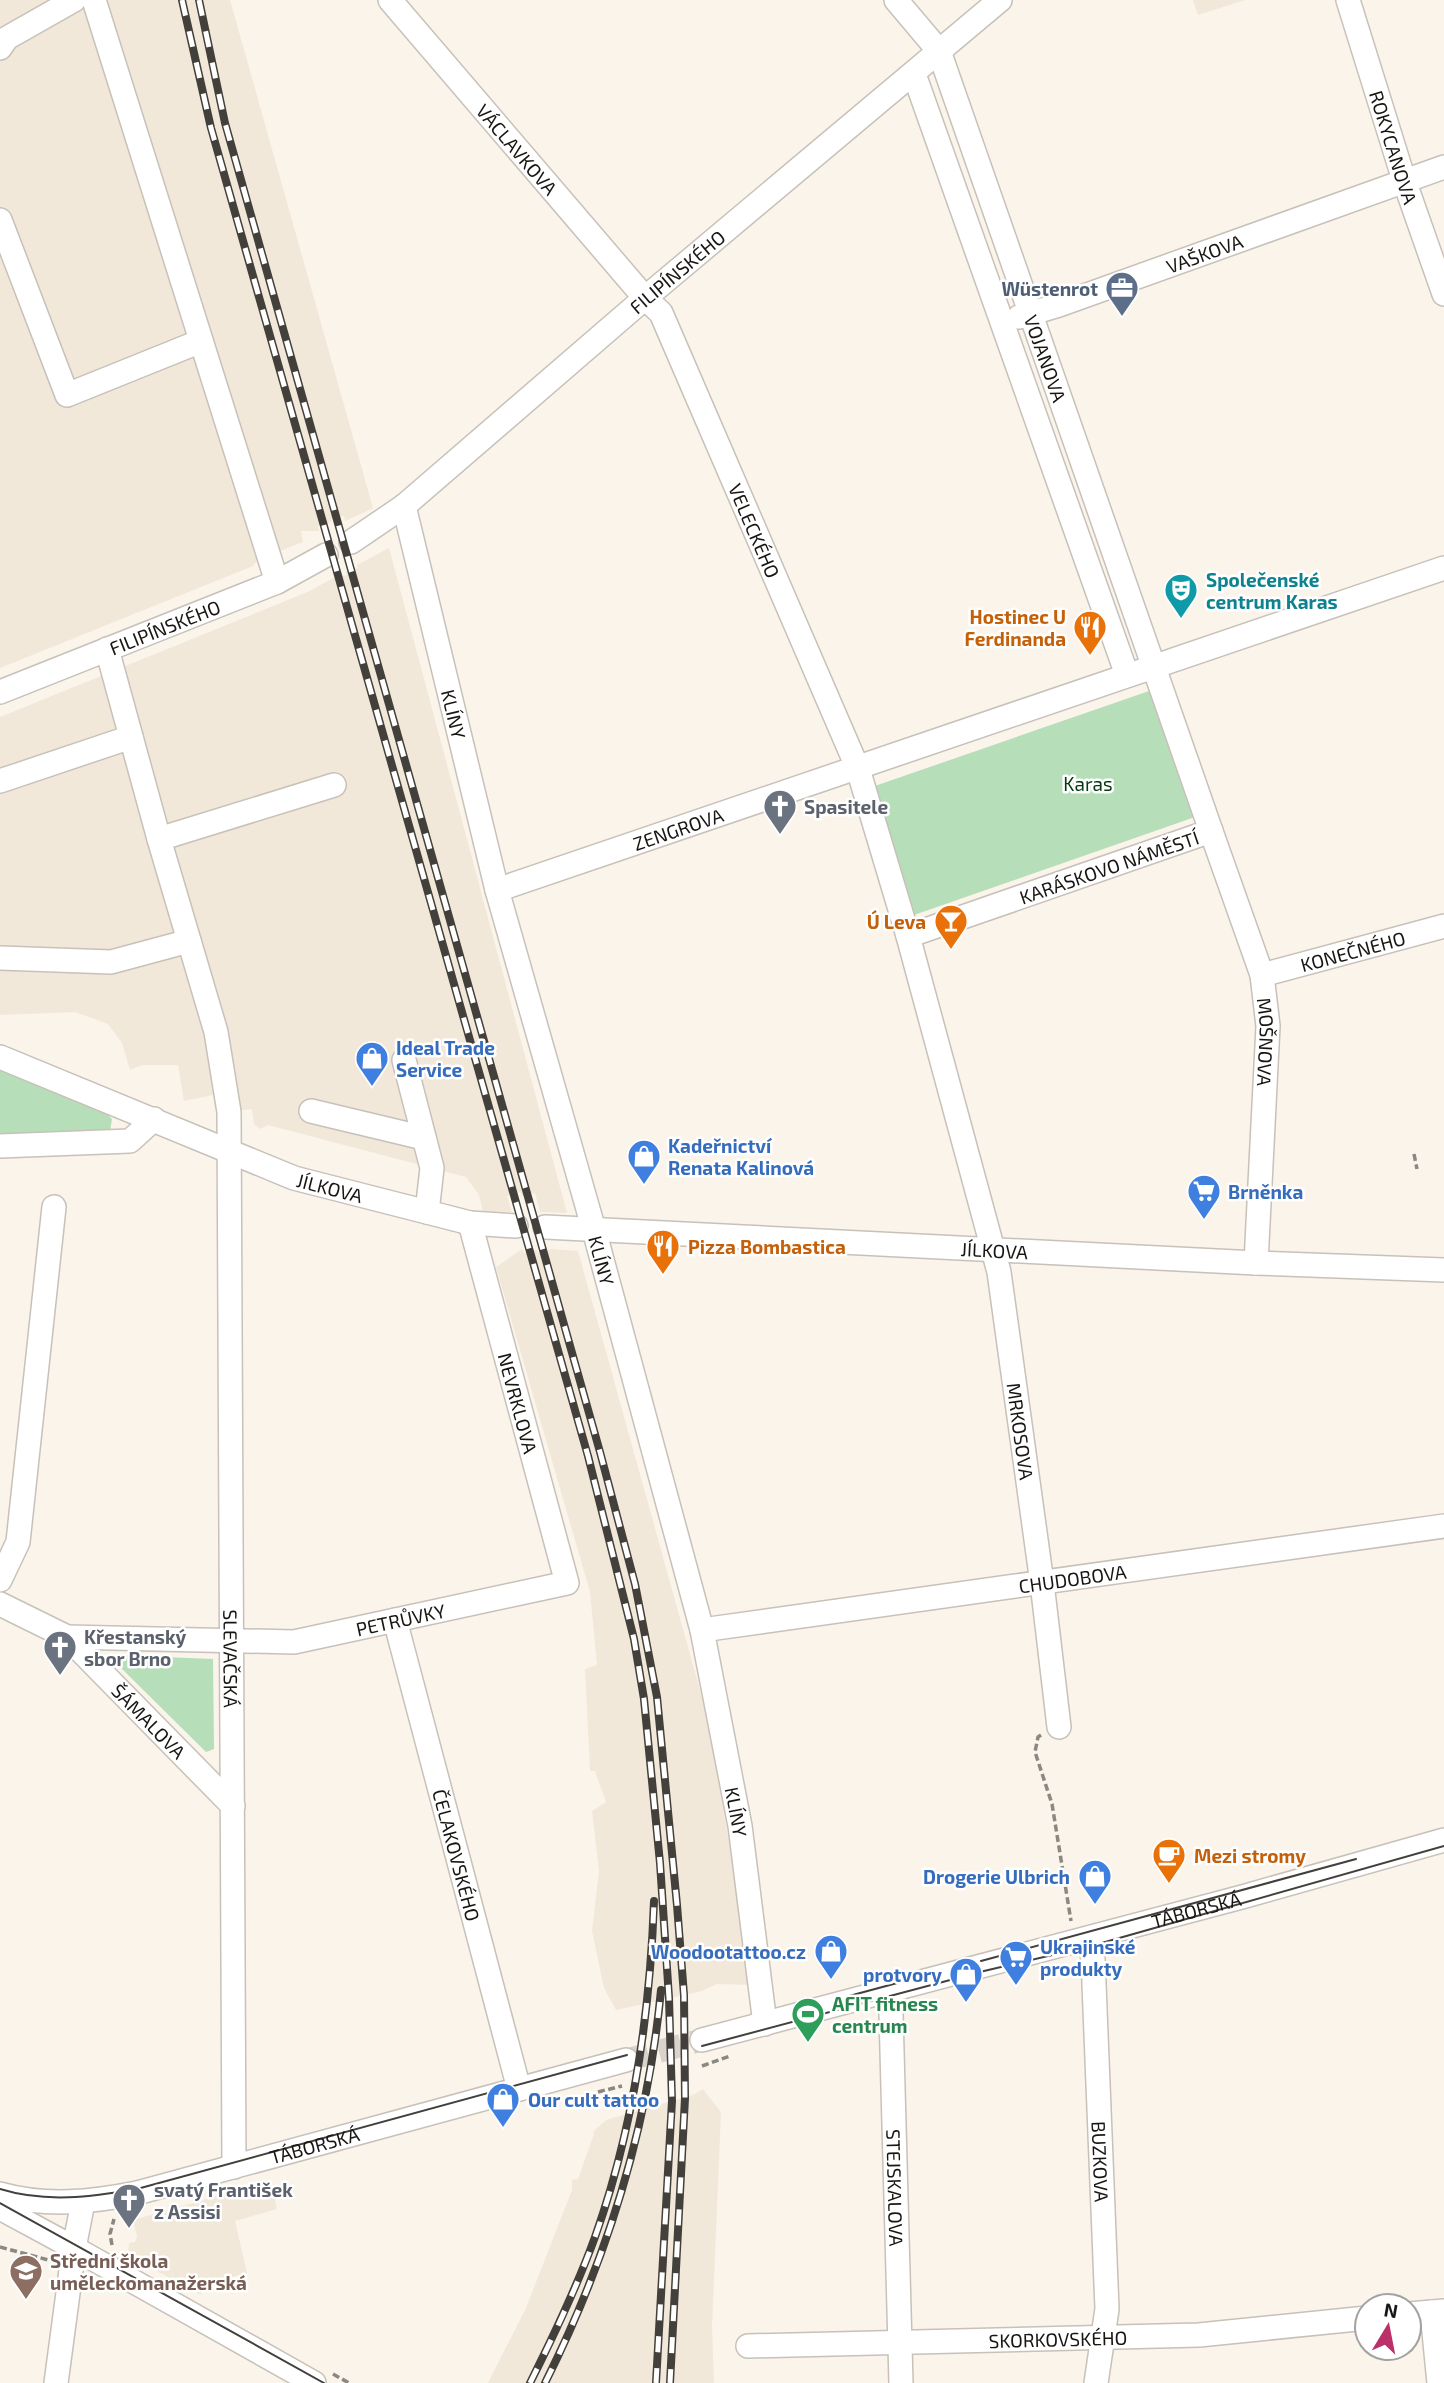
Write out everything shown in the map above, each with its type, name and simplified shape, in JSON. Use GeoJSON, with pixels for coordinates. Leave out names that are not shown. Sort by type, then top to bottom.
{"type":"FeatureCollection","features":[{"type":"Feature","properties":{"kind":"street"},"geometry":{"type":"LineString","coordinates":[[0,48],[7,38],[74,0]]}},
{"type":"Feature","properties":{"kind":"street"},"geometry":{"type":"LineString","coordinates":[[94,0],[277,582]]}},
{"type":"Feature","properties":{"kind":"street","name":"VÁCLAVKOVA"},"geometry":{"type":"LineString","coordinates":[[390,0],[645,298]]}},
{"type":"Feature","properties":{"kind":"street"},"geometry":{"type":"LineString","coordinates":[[896,0],[939,51]]}},
{"type":"Feature","properties":{"kind":"street","name":"FILIPÍNSKÉHO"},"geometry":{"type":"LineString","coordinates":[[351,542],[404,506],[645,298],[1000,0]]}},
{"type":"Feature","properties":{"kind":"street","name":"ROKYCANOVA"},"geometry":{"type":"LineString","coordinates":[[1348,0],[1404,180],[1444,294]]}},
{"type":"Feature","properties":{"kind":"street","name":"VOJANOVA"},"geometry":{"type":"LineString","coordinates":[[939,51],[1155,666]]}},
{"type":"Feature","properties":{"kind":"street","name":"VOJANOVA"},"geometry":{"type":"LineString","coordinates":[[914,74],[1127,675]]}},
{"type":"Feature","properties":{"kind":"street","name":"VAŠKOVA"},"geometry":{"type":"LineString","coordinates":[[1002,323],[1444,167]]}},
{"type":"Feature","properties":{"kind":"street"},"geometry":{"type":"LineString","coordinates":[[0,220],[67,395],[201,341]]}},
{"type":"Feature","properties":{"kind":"street","name":"VELECKÉHO"},"geometry":{"type":"LineString","coordinates":[[645,298],[661,313],[858,769]]}},
{"type":"Feature","properties":{"kind":"street","name":"KLÍNY"},"geometry":{"type":"LineString","coordinates":[[404,506],[497,890],[594,1230],[702,1630],[740,1826],[765,2024]]}},
{"type":"Feature","properties":{"kind":"street","name":"FILIPÍNSKÉHO"},"geometry":{"type":"LineString","coordinates":[[0,692],[277,582],[326,555]]}},
{"type":"Feature","properties":{"kind":"street"},"geometry":{"type":"LineString","coordinates":[[908,936],[858,769],[1444,568]]}},
{"type":"Feature","properties":{"kind":"street","name":"SLEVAČSKÁ"},"geometry":{"type":"LineString","coordinates":[[107,649],[216,1032],[229,1112],[234,2167]]}},
{"type":"Feature","properties":{"kind":"street","name":"KARÁSKOVO NÁMĚSTÍ"},"geometry":{"type":"LineString","coordinates":[[908,936],[1212,831],[1155,666]]}},
{"type":"Feature","properties":{"kind":"street"},"geometry":{"type":"LineString","coordinates":[[0,781],[131,737]]}},
{"type":"Feature","properties":{"kind":"street","name":"ZENGROVA"},"geometry":{"type":"LineString","coordinates":[[497,890],[858,769]]}},
{"type":"Feature","properties":{"kind":"street"},"geometry":{"type":"LineString","coordinates":[[159,839],[334,785]]}},
{"type":"Feature","properties":{"kind":"street","name":"MOŠNOVA"},"geometry":{"type":"LineString","coordinates":[[1212,831],[1262,975],[1268,1026],[1256,1264]]}},
{"type":"Feature","properties":{"kind":"street","name":"KONEČNÉHO"},"geometry":{"type":"LineString","coordinates":[[1262,975],[1444,926]]}},
{"type":"Feature","properties":{"kind":"street","name":"MRKOSOVA"},"geometry":{"type":"LineString","coordinates":[[908,936],[985,1229],[994,1251],[1042,1583],[1059,1727]]}},
{"type":"Feature","properties":{"kind":"street"},"geometry":{"type":"LineString","coordinates":[[1,952],[111,961],[189,941]]}},
{"type":"Feature","properties":{"kind":"street","name":"JÍLKOVA"},"geometry":{"type":"LineString","coordinates":[[0,1057],[294,1178],[470,1223],[516,1226]]}},
{"type":"Feature","properties":{"kind":"street"},"geometry":{"type":"LineString","coordinates":[[404,1060],[432,1168],[428,1212]]}},
{"type":"Feature","properties":{"kind":"street"},"geometry":{"type":"LineString","coordinates":[[311,1111],[424,1138]]}},
{"type":"Feature","properties":{"kind":"street"},"geometry":{"type":"LineString","coordinates":[[0,1146],[130,1141],[154,1119]]}},
{"type":"Feature","properties":{"kind":"street"},"geometry":{"type":"LineString","coordinates":[[0,1580],[19,1542],[54,1207]]}},
{"type":"Feature","properties":{"kind":"street","name":"NEVRKLOVA"},"geometry":{"type":"LineString","coordinates":[[470,1223],[567,1583]]}},
{"type":"Feature","properties":{"kind":"street","name":"JÍLKOVA"},"geometry":{"type":"LineString","coordinates":[[545,1227],[1256,1264],[1444,1270]]}},
{"type":"Feature","properties":{"kind":"street","name":"CHUDOBOVA"},"geometry":{"type":"LineString","coordinates":[[702,1630],[1444,1526]]}},
{"type":"Feature","properties":{"kind":"street","name":"PETRŮVKY"},"geometry":{"type":"LineString","coordinates":[[233,1642],[294,1642],[567,1583]]}},
{"type":"Feature","properties":{"kind":"street","name":"ŠÁMALOVA"},"geometry":{"type":"LineString","coordinates":[[0,1604],[67,1637],[233,1806]]}},
{"type":"Feature","properties":{"kind":"street","name":"ČELAKOVSKÉHO"},"geometry":{"type":"LineString","coordinates":[[396,1620],[519,2089]]}},
{"type":"Feature","properties":{"kind":"street","name":"ŠÁMALOVA"},"geometry":{"type":"LineString","coordinates":[[67,1637],[233,1642]]}},
{"type":"Feature","properties":{"kind":"street","name":"TÁBORSKÁ"},"geometry":{"type":"LineString","coordinates":[[702,2040],[1089,1938],[1444,1840]]}},
{"type":"Feature","properties":{"kind":"street","name":"BUZKOVA"},"geometry":{"type":"LineString","coordinates":[[1089,1938],[1093,1959],[1107,2309],[1096,2383]]}},
{"type":"Feature","properties":{"kind":"street","name":"STEJSKALOVA"},"geometry":{"type":"LineString","coordinates":[[888,1992],[891,2014],[901,2383]]}},
{"type":"Feature","properties":{"kind":"street","name":"TÁBORSKÁ"},"geometry":{"type":"LineString","coordinates":[[0,2194],[31,2200],[83,2202],[137,2193],[626,2060]]}},
{"type":"Feature","properties":{"kind":"street"},"geometry":{"type":"LineString","coordinates":[[56,2383],[74,2248],[83,2202]]}},
{"type":"Feature","properties":{"kind":"street"},"geometry":{"type":"LineString","coordinates":[[0,2208],[320,2376]]}},
{"type":"Feature","properties":{"kind":"street"},"geometry":{"type":"LineString","coordinates":[[1428,2312],[1439,2383]]}},
{"type":"Feature","properties":{"kind":"street","name":"SKORKOVSKÉHO"},"geometry":{"type":"LineString","coordinates":[[748,2346],[1199,2335],[1353,2319]]}},
{"type":"Feature","properties":{"kind":"path"},"geometry":{"type":"LineString","coordinates":[[1414,1154],[1417,1169]]}},
{"type":"Feature","properties":{"kind":"path"},"geometry":{"type":"LineString","coordinates":[[1059,1727],[1038,1737],[1035,1752],[1052,1804],[1072,1922]]}},
{"type":"Feature","properties":{"kind":"path"},"geometry":{"type":"LineString","coordinates":[[594,2092],[622,2086]]}},
{"type":"Feature","properties":{"kind":"path"},"geometry":{"type":"LineString","coordinates":[[117,2251],[111,2243],[113,2220],[125,2215]]}},
{"type":"Feature","properties":{"kind":"path"},"geometry":{"type":"LineString","coordinates":[[0,2247],[52,2261]]}},
{"type":"Feature","properties":{"kind":"path"},"geometry":{"type":"LineString","coordinates":[[320,2376],[349,2383]]}},
{"type":"Feature","properties":{"kind":"shaded area"},"geometry":{"type":"Polygon","coordinates":[[[0,0],[230,0],[373,508],[345,521],[344,516],[331,519],[331,522],[318,526],[319,531],[301,531],[303,542],[280,551],[275,535],[253,566],[0,668],[0,0]]]}},
{"type":"Feature","properties":{"kind":"shaded area"},"geometry":{"type":"Polygon","coordinates":[[[1193,0],[1245,0],[1198,15],[1193,0]]]}},
{"type":"Feature","properties":{"kind":"shaded area"},"geometry":{"type":"Polygon","coordinates":[[[389,548],[567,1213],[540,1212],[535,1193],[522,1196],[520,1192],[507,1196],[512,1212],[483,1211],[479,1195],[466,1177],[268,1125],[260,1129],[254,1124],[252,1109],[220,1113],[215,1108],[213,1095],[184,1101],[178,1065],[142,1065],[130,1070],[122,1043],[108,1024],[75,1012],[0,1015],[0,717],[310,591],[333,578],[347,575],[346,571],[358,568],[357,565],[389,548]]]}},
{"type":"Feature","properties":{"kind":"shaded area"},"geometry":{"type":"Polygon","coordinates":[[[522,1249],[524,1253],[551,1249],[578,1251],[708,1719],[753,1985],[717,1984],[702,1991],[616,2010],[604,1988],[592,1931],[599,1871],[592,1811],[606,1802],[595,1771],[590,1771],[585,1669],[597,1665],[590,1592],[496,1267],[522,1249]]]}},
{"type":"Feature","properties":{"kind":"shaded area"},"geometry":{"type":"Polygon","coordinates":[[[703,2089],[721,2112],[712,2326],[714,2383],[488,2383],[526,2308],[572,2190],[572,2180],[578,2179],[593,2132],[606,2120],[693,2095],[703,2089]]]}},
{"type":"Feature","properties":{"kind":"shaded area"},"geometry":{"type":"Polygon","coordinates":[[[270,2181],[277,2209],[235,2221],[247,2273],[204,2287],[201,2295],[128,2255],[129,2243],[135,2242],[137,2237],[133,2220],[270,2181]]]}},
{"type":"Feature","properties":{"kind":"green space","name":"Karas"},"geometry":{"type":"Polygon","coordinates":[[[1152,690],[1195,817],[914,915],[872,787],[1152,690]]]}},
{"type":"Feature","properties":{"kind":"green space"},"geometry":{"type":"Polygon","coordinates":[[[0,1068],[106,1113],[112,1119],[110,1131],[0,1138],[0,1068]]]}},
{"type":"Feature","properties":{"kind":"green space"},"geometry":{"type":"Polygon","coordinates":[[[116,1655],[213,1659],[214,1749],[206,1752],[114,1661],[116,1655]]]}},
{"type":"Feature","properties":{"kind":"tunnel"},"geometry":{"type":"LineString","coordinates":[[626,2060],[702,2040]]}},
{"type":"Feature","properties":{"kind":"tram line"},"geometry":{"type":"LineString","coordinates":[[702,2046],[984,1971],[1091,1946],[1444,1846]]}},
{"type":"Feature","properties":{"kind":"tram line"},"geometry":{"type":"LineString","coordinates":[[981,1961],[1356,1859]]}},
{"type":"Feature","properties":{"kind":"tram line"},"geometry":{"type":"LineString","coordinates":[[849,1996],[927,1975]]}},
{"type":"Feature","properties":{"kind":"tram line"},"geometry":{"type":"LineString","coordinates":[[0,2189],[51,2197],[86,2196],[137,2189],[627,2055]]}},
{"type":"Feature","properties":{"kind":"tram line"},"geometry":{"type":"LineString","coordinates":[[0,2203],[324,2383]]}},
{"type":"Feature","properties":{"kind":"railway"},"geometry":{"type":"LineString","coordinates":[[182,0],[211,128],[588,1456],[634,1639],[644,1699],[660,1863],[669,1998],[672,2101],[656,2383]]}},
{"type":"Feature","properties":{"kind":"railway"},"geometry":{"type":"LineString","coordinates":[[199,0],[225,123],[635,1584],[657,1697],[684,1995],[685,2098],[670,2383]]}},
{"type":"Feature","properties":{"kind":"railway"},"geometry":{"type":"LineString","coordinates":[[530,2383],[588,2256],[620,2155],[644,2029],[654,1901]]}},
{"type":"Feature","properties":{"kind":"railway"},"geometry":{"type":"LineString","coordinates":[[545,2383],[587,2289],[621,2192],[646,2092],[661,1990]]}},
{"type":"Feature","properties":{"kind":"place","name":"Wüstenrot"},"geometry":{"type":"Point","coordinates":[1122,318]}},
{"type":"Feature","properties":{"kind":"place","name":"Společenské centrum Karas"},"geometry":{"type":"Point","coordinates":[1181,620]}},
{"type":"Feature","properties":{"kind":"place","name":"Hostinec U Ferdinanda"},"geometry":{"type":"Point","coordinates":[1090,657]}},
{"type":"Feature","properties":{"kind":"place","name":"Spasitele"},"geometry":{"type":"Point","coordinates":[780,836]}},
{"type":"Feature","properties":{"kind":"place","name":"Ú Leva"},"geometry":{"type":"Point","coordinates":[951,951]}},
{"type":"Feature","properties":{"kind":"place","name":"Ideal Trade Service"},"geometry":{"type":"Point","coordinates":[372,1088]}},
{"type":"Feature","properties":{"kind":"place","name":"Kadeřnictví Renata Kalinová"},"geometry":{"type":"Point","coordinates":[644,1186]}},
{"type":"Feature","properties":{"kind":"place","name":"Brněnka"},"geometry":{"type":"Point","coordinates":[1204,1221]}},
{"type":"Feature","properties":{"kind":"place","name":"Pizza Bombastica"},"geometry":{"type":"Point","coordinates":[663,1276]}},
{"type":"Feature","properties":{"kind":"place","name":"Křestanský sbor Brno"},"geometry":{"type":"Point","coordinates":[60,1677]}},
{"type":"Feature","properties":{"kind":"place","name":"Mezi stromy"},"geometry":{"type":"Point","coordinates":[1169,1885]}},
{"type":"Feature","properties":{"kind":"place","name":"Drogerie Ulbrich"},"geometry":{"type":"Point","coordinates":[1095,1906]}},
{"type":"Feature","properties":{"kind":"place","name":"Woodootattoo.cz"},"geometry":{"type":"Point","coordinates":[831,1981]}},
{"type":"Feature","properties":{"kind":"place","name":"Ukrajinské produkty"},"geometry":{"type":"Point","coordinates":[1016,1987]}},
{"type":"Feature","properties":{"kind":"place","name":"protvory"},"geometry":{"type":"Point","coordinates":[966,2004]}},
{"type":"Feature","properties":{"kind":"place","name":"AFIT fitness centrum"},"geometry":{"type":"Point","coordinates":[808,2044]}},
{"type":"Feature","properties":{"kind":"place","name":"Our cult tattoo"},"geometry":{"type":"Point","coordinates":[503,2129]}},
{"type":"Feature","properties":{"kind":"place","name":"svatý František z Assisi"},"geometry":{"type":"Point","coordinates":[129,2230]}},
{"type":"Feature","properties":{"kind":"place","name":"Střední škola uměleckomanažerská"},"geometry":{"type":"Point","coordinates":[26,2301]}}]}
